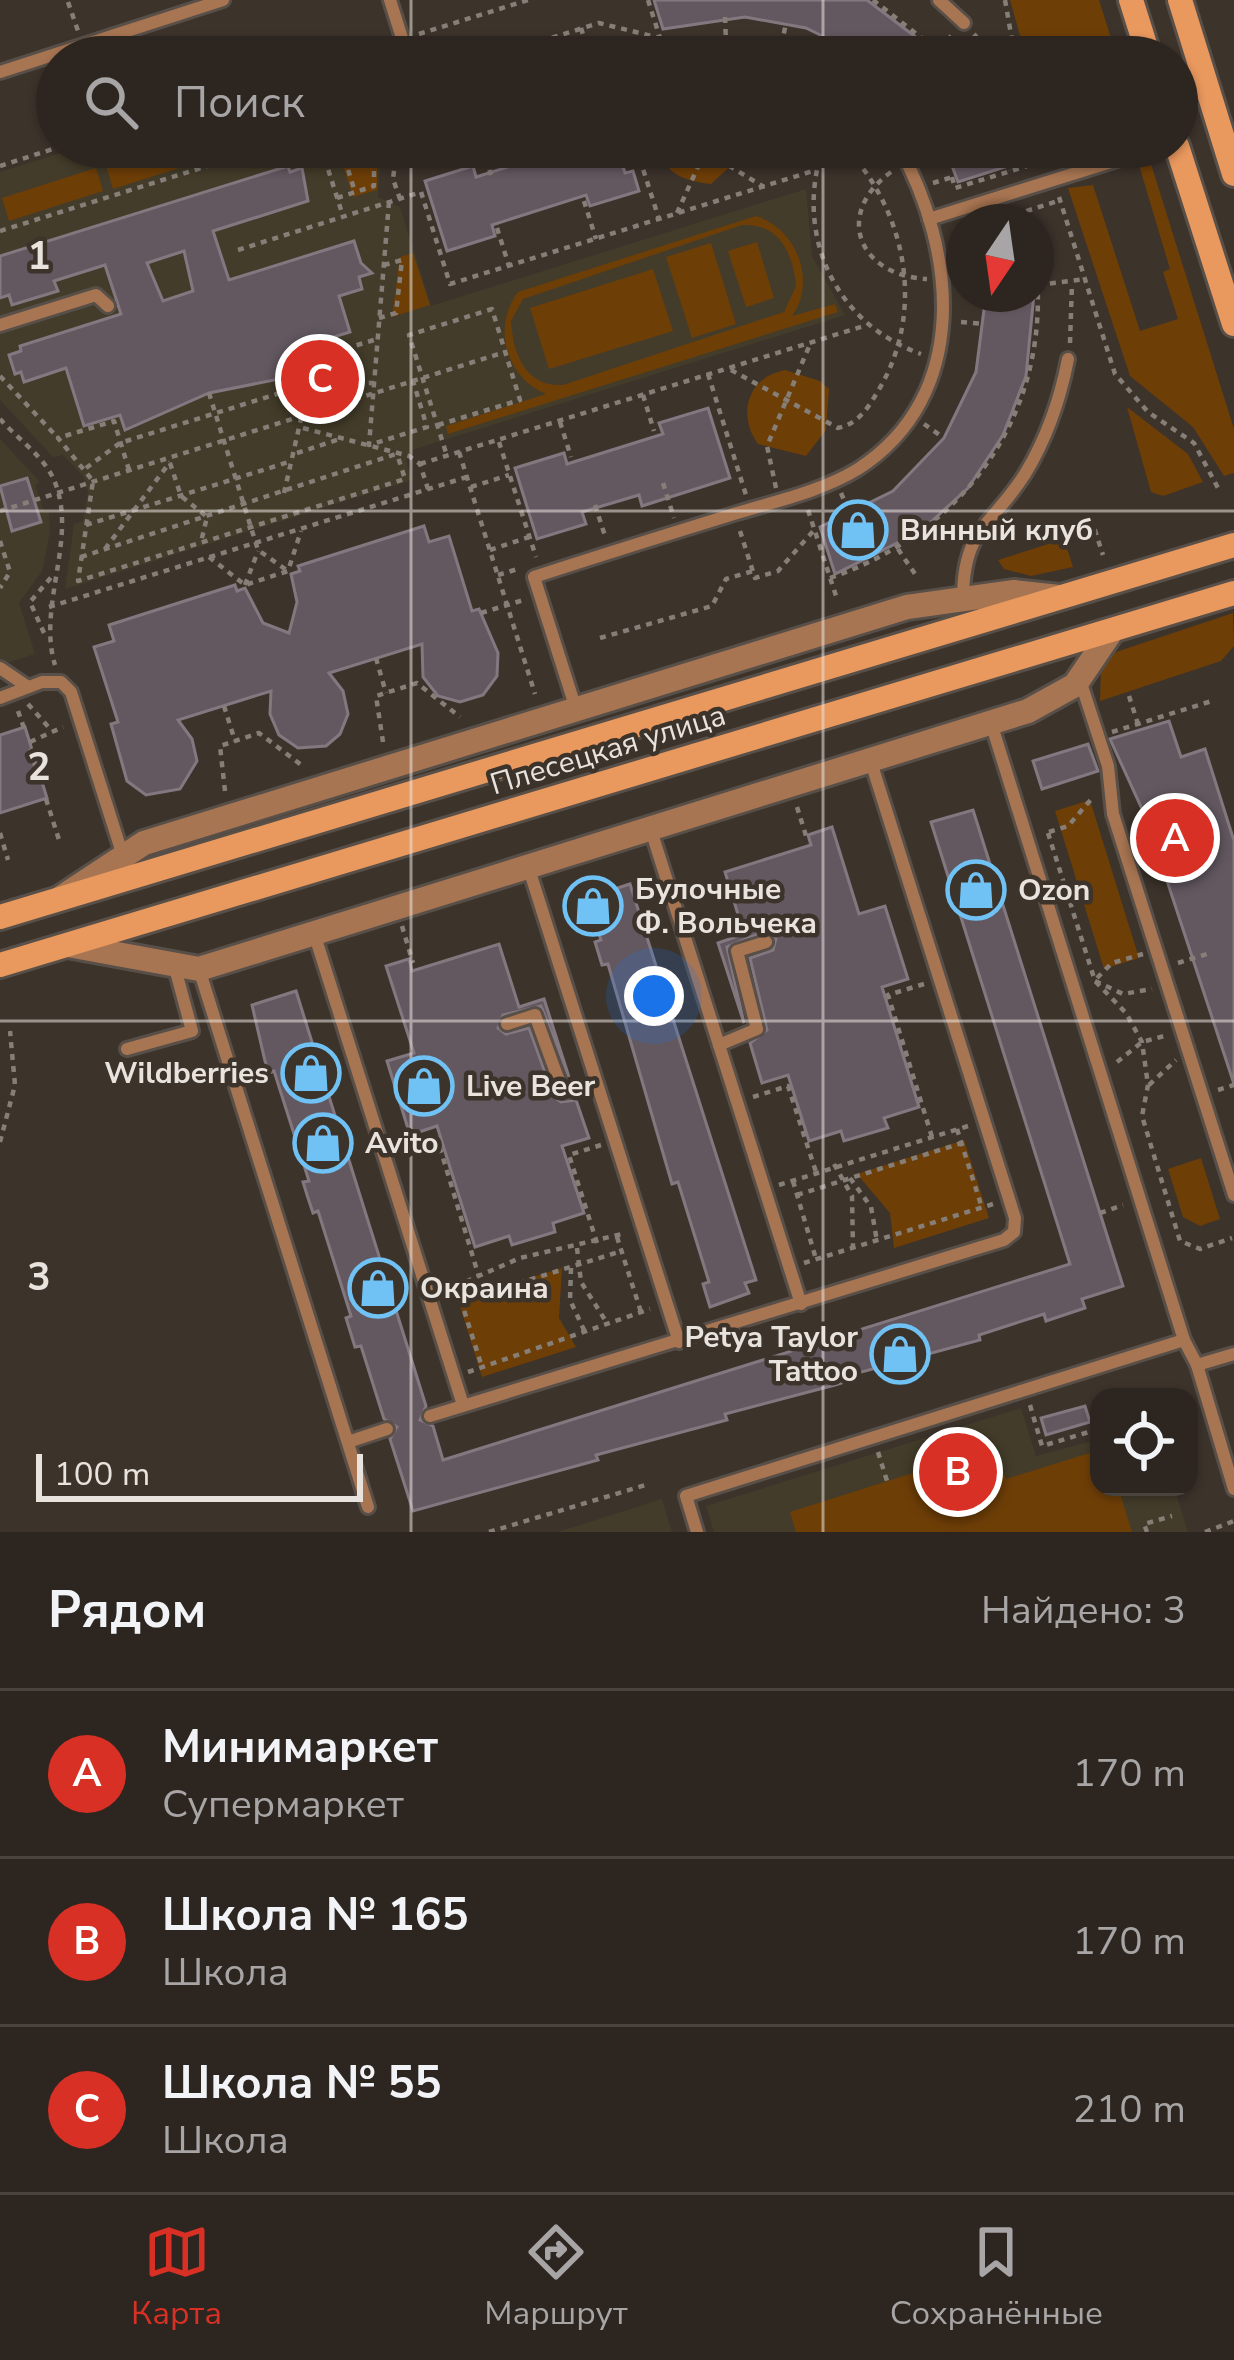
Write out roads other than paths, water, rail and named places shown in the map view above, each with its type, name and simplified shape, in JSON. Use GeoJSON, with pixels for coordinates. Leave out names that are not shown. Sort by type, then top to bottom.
{"type":"FeatureCollection","features":[{"type":"Feature","properties":{"kind":"main road"},"geometry":{"type":"LineString","coordinates":[[1131,0],[1142,36]]}},
{"type":"Feature","properties":{"kind":"main road"},"geometry":{"type":"LineString","coordinates":[[1180,0],[1193,36]]}},
{"type":"Feature","properties":{"kind":"main road"},"geometry":{"type":"LineString","coordinates":[[1198,49],[1226,124],[1234,174]]}},
{"type":"Feature","properties":{"kind":"main road"},"geometry":{"type":"LineString","coordinates":[[1184,168],[1234,324]]}},
{"type":"Feature","properties":{"kind":"main road","name":"Плесецкая улица"},"geometry":{"type":"LineString","coordinates":[[0,917],[1234,545]]}},
{"type":"Feature","properties":{"kind":"main road","name":"Плесецкая улица"},"geometry":{"type":"LineString","coordinates":[[0,965],[1234,593]]}},
{"type":"Feature","properties":{"kind":"street"},"geometry":{"type":"LineString","coordinates":[[60,899],[122,853],[907,607],[1014,592],[1068,597]]}},
{"type":"Feature","properties":{"kind":"street"},"geometry":{"type":"LineString","coordinates":[[68,944],[187,969],[314,933],[1028,711],[1079,679],[1111,632]]}},
{"type":"Feature","properties":{"kind":"lane"},"geometry":{"type":"LineString","coordinates":[[111,36],[224,0]]}},
{"type":"Feature","properties":{"kind":"lane"},"geometry":{"type":"LineString","coordinates":[[390,0],[401,36]]}},
{"type":"Feature","properties":{"kind":"lane"},"geometry":{"type":"LineString","coordinates":[[939,0],[964,23]]}},
{"type":"Feature","properties":{"kind":"lane"},"geometry":{"type":"LineString","coordinates":[[0,72],[36,60]]}},
{"type":"Feature","properties":{"kind":"lane"},"geometry":{"type":"LineString","coordinates":[[576,710],[534,577],[836,481],[891,441],[912,416],[938,361],[946,321],[944,279],[929,219],[909,168]]}},
{"type":"Feature","properties":{"kind":"lane"},"geometry":{"type":"LineString","coordinates":[[929,219],[1092,168]]}},
{"type":"Feature","properties":{"kind":"lane"},"geometry":{"type":"LineString","coordinates":[[0,326],[96,295],[108,306]]}},
{"type":"Feature","properties":{"kind":"lane"},"geometry":{"type":"LineString","coordinates":[[963,596],[970,543],[1032,461],[1056,406],[1068,359]]}},
{"type":"Feature","properties":{"kind":"lane"},"geometry":{"type":"LineString","coordinates":[[0,668],[28,686]]}},
{"type":"Feature","properties":{"kind":"lane"},"geometry":{"type":"LineString","coordinates":[[1079,679],[1108,766],[1113,814],[1234,1196]]}},
{"type":"Feature","properties":{"kind":"lane"},"geometry":{"type":"LineString","coordinates":[[0,698],[28,686],[61,682],[71,692],[122,853]]}},
{"type":"Feature","properties":{"kind":"lane"},"geometry":{"type":"LineString","coordinates":[[991,722],[1234,1489]]}},
{"type":"Feature","properties":{"kind":"lane"},"geometry":{"type":"LineString","coordinates":[[430,1416],[483,1404],[801,1304],[1004,1240],[1014,1232],[1009,1198],[870,759]]}},
{"type":"Feature","properties":{"kind":"lane"},"geometry":{"type":"LineString","coordinates":[[650,827],[801,1304]]}},
{"type":"Feature","properties":{"kind":"lane"},"geometry":{"type":"LineString","coordinates":[[528,866],[679,1342]]}},
{"type":"Feature","properties":{"kind":"lane"},"geometry":{"type":"LineString","coordinates":[[314,933],[463,1405]]}},
{"type":"Feature","properties":{"kind":"lane"},"geometry":{"type":"LineString","coordinates":[[719,1045],[758,1029],[736,951],[766,942]]}},
{"type":"Feature","properties":{"kind":"lane"},"geometry":{"type":"LineString","coordinates":[[128,1049],[192,1030],[187,969]]}},
{"type":"Feature","properties":{"kind":"lane"},"geometry":{"type":"LineString","coordinates":[[187,969],[368,1507]]}},
{"type":"Feature","properties":{"kind":"lane"},"geometry":{"type":"LineString","coordinates":[[507,1024],[535,1015],[563,1092],[597,1084]]}},
{"type":"Feature","properties":{"kind":"lane"},"geometry":{"type":"LineString","coordinates":[[697,1532],[686,1496],[1184,1340]]}},
{"type":"Feature","properties":{"kind":"lane"},"geometry":{"type":"LineString","coordinates":[[1197,1365],[1234,1354]]}},
{"type":"Feature","properties":{"kind":"lane"},"geometry":{"type":"LineString","coordinates":[[347,1442],[387,1430]]}},
{"type":"Feature","properties":{"kind":"place","name":"Школа № 55"},"geometry":{"type":"Point","coordinates":[320,379]}},
{"type":"Feature","properties":{"kind":"place","name":"Винный клуб"},"geometry":{"type":"Point","coordinates":[858,530]}},
{"type":"Feature","properties":{"kind":"place","name":"Минимаркет"},"geometry":{"type":"Point","coordinates":[1175,838]}},
{"type":"Feature","properties":{"kind":"place","name":"Ozon"},"geometry":{"type":"Point","coordinates":[976,890]}},
{"type":"Feature","properties":{"kind":"place","name":"Булочные Ф. Вольчека"},"geometry":{"type":"Point","coordinates":[593,906]}},
{"type":"Feature","properties":{"kind":"place","name":"Wildberries"},"geometry":{"type":"Point","coordinates":[311,1073]}},
{"type":"Feature","properties":{"kind":"place","name":"Live Beer"},"geometry":{"type":"Point","coordinates":[424,1086]}},
{"type":"Feature","properties":{"kind":"place","name":"Avito"},"geometry":{"type":"Point","coordinates":[323,1143]}},
{"type":"Feature","properties":{"kind":"place","name":"Окраина"},"geometry":{"type":"Point","coordinates":[378,1288]}},
{"type":"Feature","properties":{"kind":"place","name":"Petya Taylor Tattoo"},"geometry":{"type":"Point","coordinates":[900,1354]}},
{"type":"Feature","properties":{"kind":"place","name":"Школа № 165"},"geometry":{"type":"Point","coordinates":[958,1472]}}]}
